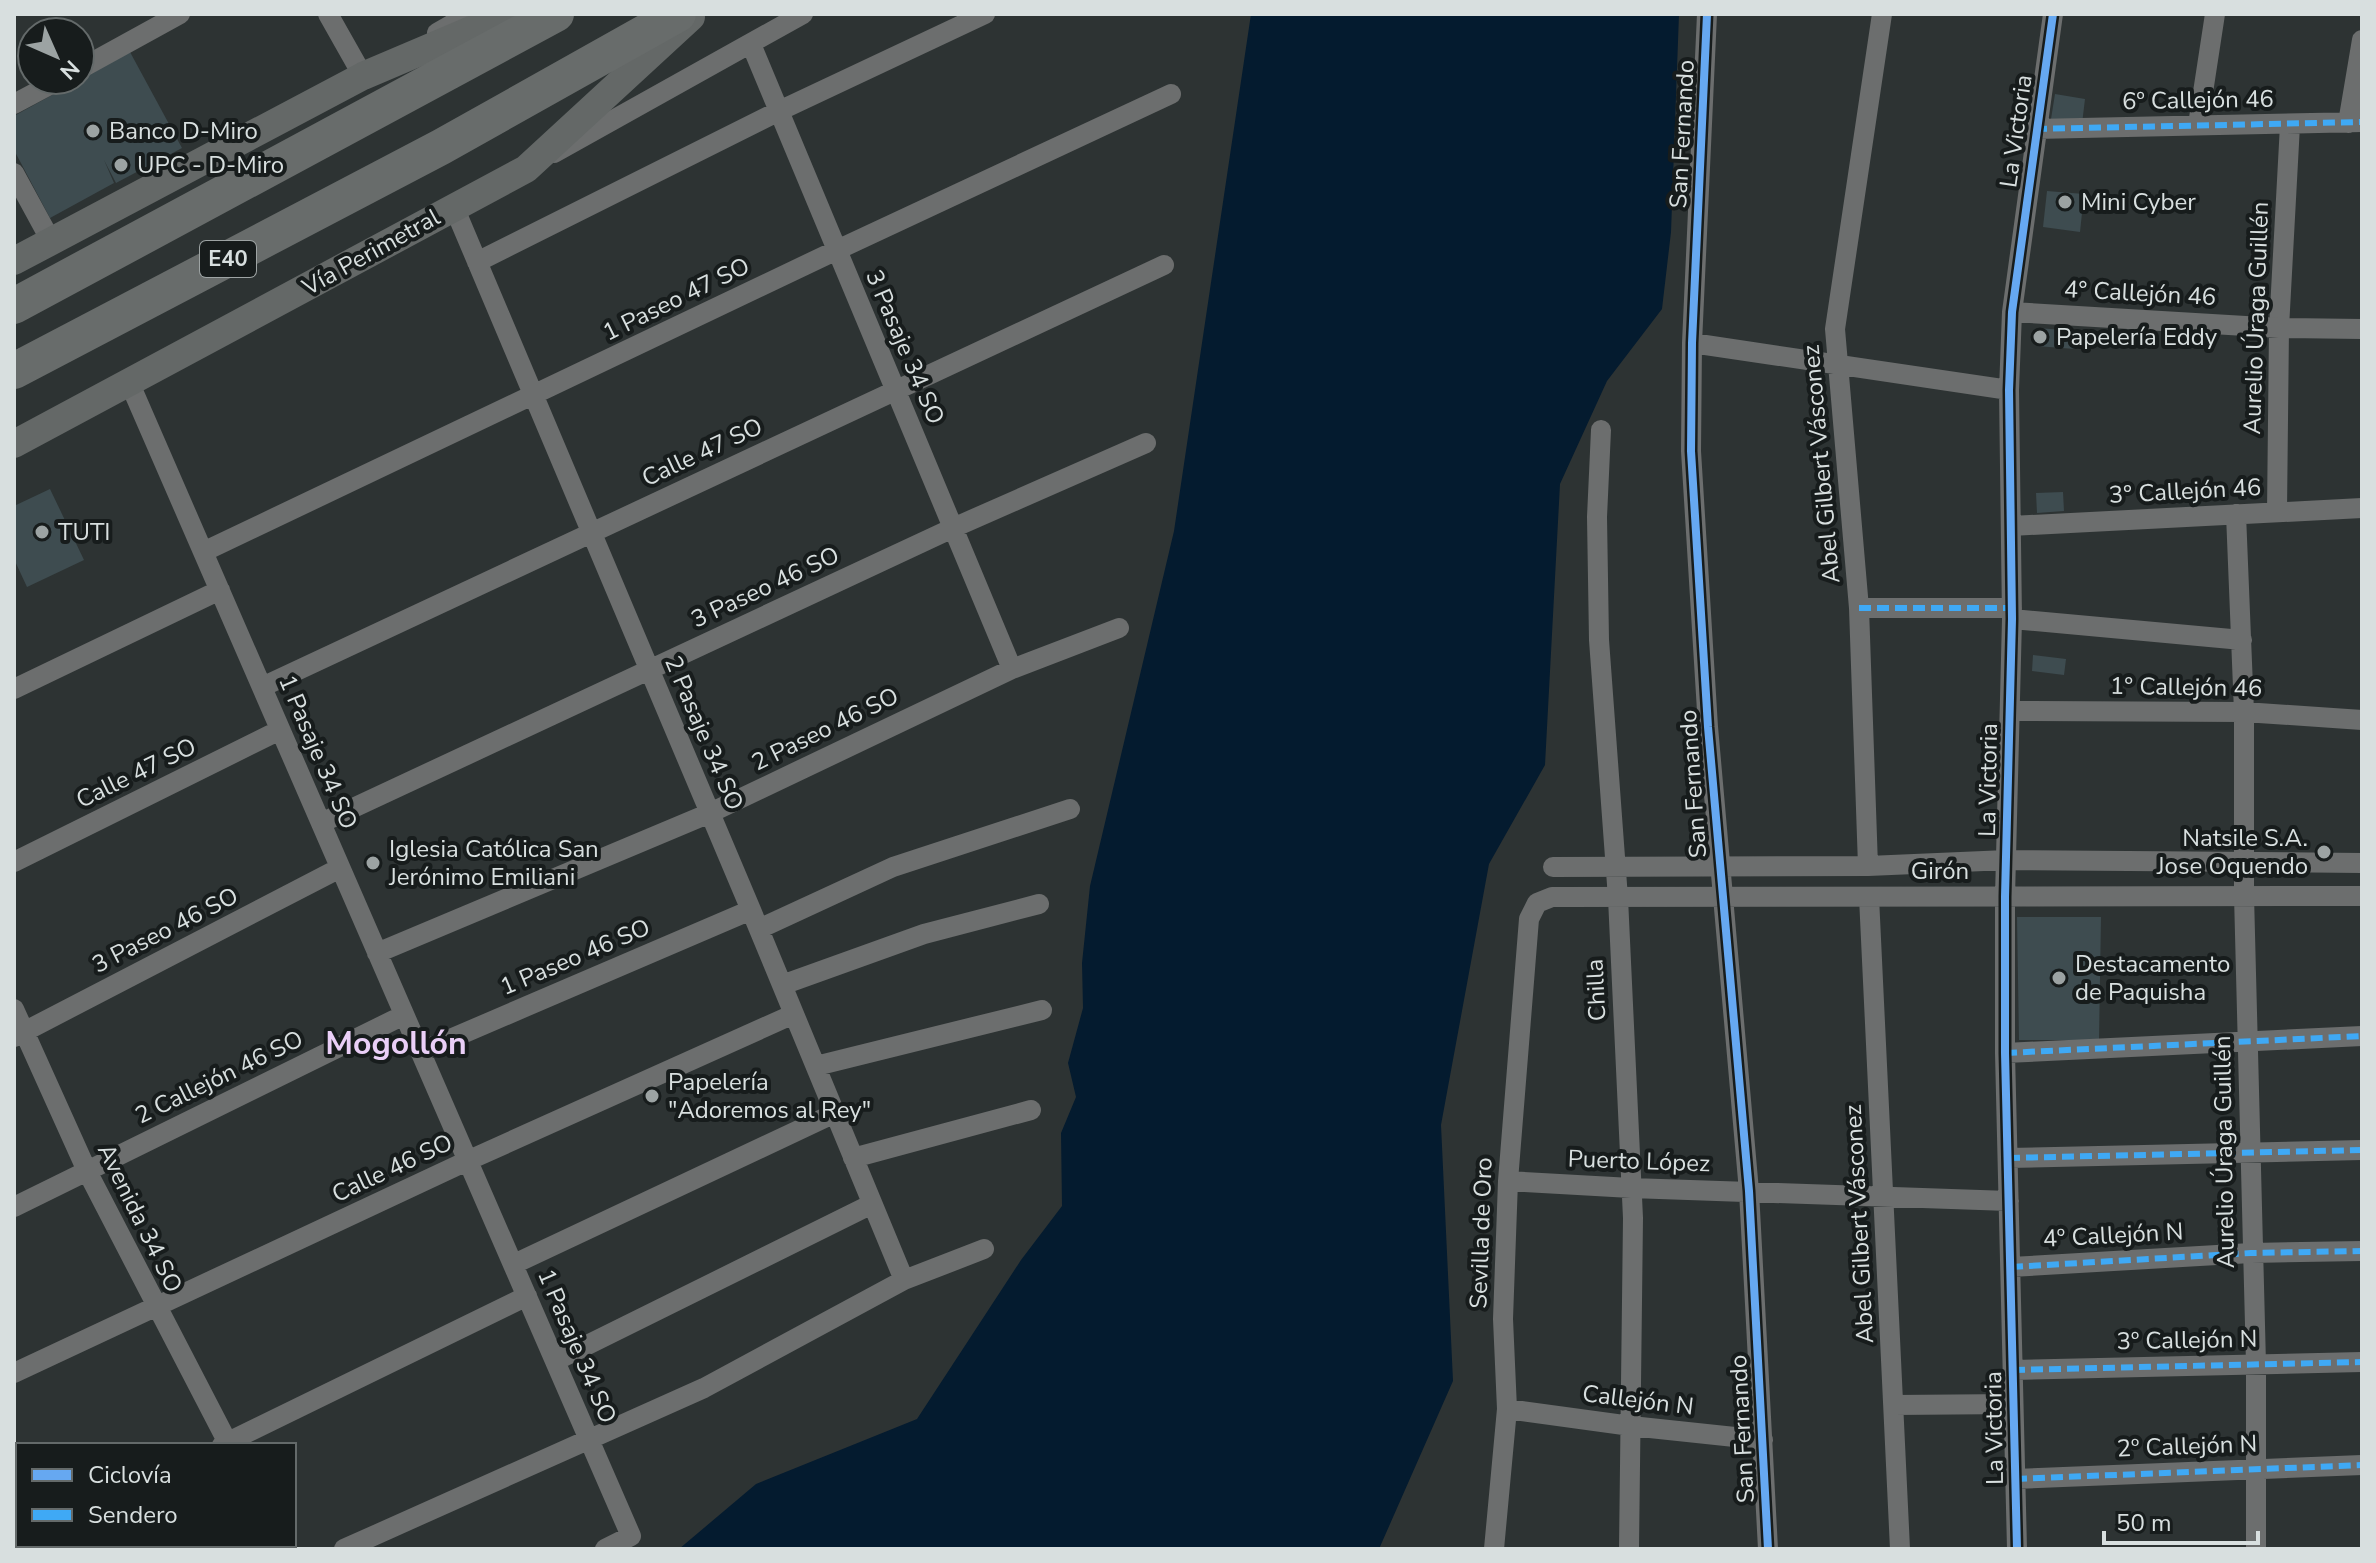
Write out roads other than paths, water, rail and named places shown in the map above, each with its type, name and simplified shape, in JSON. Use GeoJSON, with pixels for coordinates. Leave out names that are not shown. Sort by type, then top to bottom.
{"type":"FeatureCollection","features":[{"type":"Feature","properties":{"kind":"highway","name":"E40"},"geometry":{"type":"LineString","coordinates":[[14,306],[556,14]]}},
{"type":"Feature","properties":{"kind":"highway","name":"E40"},"geometry":{"type":"LineString","coordinates":[[14,371],[441,147],[678,14]]}},
{"type":"Feature","properties":{"kind":"street"},"geometry":{"type":"LineString","coordinates":[[96,60],[180,14]]}},
{"type":"Feature","properties":{"kind":"street"},"geometry":{"type":"LineString","coordinates":[[328,14],[363,76]]}},
{"type":"Feature","properties":{"kind":"street"},"geometry":{"type":"LineString","coordinates":[[14,261],[363,76],[470,14]]}},
{"type":"Feature","properties":{"kind":"street"},"geometry":{"type":"LineString","coordinates":[[363,76],[509,14]]}},
{"type":"Feature","properties":{"kind":"street","name":"Vía Perimetral"},"geometry":{"type":"LineString","coordinates":[[14,444],[526,169],[695,14]]}},
{"type":"Feature","properties":{"kind":"street"},"geometry":{"type":"LineString","coordinates":[[526,169],[803,14]]}},
{"type":"Feature","properties":{"kind":"street"},"geometry":{"type":"LineString","coordinates":[[477,262],[779,111],[985,14]]}},
{"type":"Feature","properties":{"kind":"street","name":"San Fernando"},"geometry":{"type":"LineString","coordinates":[[1707,14],[1692,343],[1692,466],[1722,898],[1749,1191],[1768,1549]]}},
{"type":"Feature","properties":{"kind":"street","name":"Abel Gilbert Vásconez"},"geometry":{"type":"LineString","coordinates":[[1868,866],[1859,608],[1835,329],[1882,14]]}},
{"type":"Feature","properties":{"kind":"street","name":"La Victoria"},"geometry":{"type":"LineString","coordinates":[[2017,1549],[2005,1053],[2005,897],[2012,614],[2009,390],[2012,312],[2053,14]]}},
{"type":"Feature","properties":{"kind":"street"},"geometry":{"type":"LineString","coordinates":[[2198,125],[2215,14]]}},
{"type":"Feature","properties":{"kind":"street"},"geometry":{"type":"LineString","coordinates":[[2355,123],[2362,40]]}},
{"type":"Feature","properties":{"kind":"street","name":"3 Pasaje 34 SO"},"geometry":{"type":"LineString","coordinates":[[751,44],[1012,669]]}},
{"type":"Feature","properties":{"kind":"street","name":"1 Paseo 47 SO"},"geometry":{"type":"LineString","coordinates":[[203,552],[1171,94]]}},
{"type":"Feature","properties":{"kind":"street","name":"6º Callejón 46"},"geometry":{"type":"LineString","coordinates":[[2035,129],[2355,123]]}},
{"type":"Feature","properties":{"kind":"street","name":"Aurelio Úraga Guillén"},"geometry":{"type":"LineString","coordinates":[[2277,512],[2279,328],[2290,125]]}},
{"type":"Feature","properties":{"kind":"street"},"geometry":{"type":"LineString","coordinates":[[14,173],[51,241]]}},
{"type":"Feature","properties":{"kind":"street","name":"2 Pasaje 34 SO"},"geometry":{"type":"LineString","coordinates":[[454,207],[904,1280]]}},
{"type":"Feature","properties":{"kind":"street","name":"Calle 47 SO"},"geometry":{"type":"LineString","coordinates":[[262,687],[1164,265]]}},
{"type":"Feature","properties":{"kind":"street","name":"4° Callejón 46"},"geometry":{"type":"LineString","coordinates":[[2012,312],[2279,328],[2362,329]]}},
{"type":"Feature","properties":{"kind":"street"},"geometry":{"type":"LineString","coordinates":[[1692,343],[2009,390]]}},
{"type":"Feature","properties":{"kind":"street","name":"1 Pasaje 34 SO"},"geometry":{"type":"LineString","coordinates":[[130,384],[631,1536],[605,1549]]}},
{"type":"Feature","properties":{"kind":"street","name":"Chilla"},"geometry":{"type":"LineString","coordinates":[[1601,430],[1597,517],[1599,640],[1618,898],[1631,1188],[1629,1549]]}},
{"type":"Feature","properties":{"kind":"street","name":"3 Paseo 46 SO"},"geometry":{"type":"LineString","coordinates":[[321,823],[953,528],[1146,443]]}},
{"type":"Feature","properties":{"kind":"street","name":"3° Callejón 46"},"geometry":{"type":"LineString","coordinates":[[2011,526],[2362,508]]}},
{"type":"Feature","properties":{"kind":"street","name":"Aurelio Úraga Guillén"},"geometry":{"type":"LineString","coordinates":[[2236,514],[2244,712],[2244,895],[2256,1364],[2256,1549]]}},
{"type":"Feature","properties":{"kind":"street"},"geometry":{"type":"LineString","coordinates":[[14,689],[220,590]]}},
{"type":"Feature","properties":{"kind":"street"},"geometry":{"type":"LineString","coordinates":[[1859,608],[2012,614],[2242,640]]}},
{"type":"Feature","properties":{"kind":"street","name":"2 Paseo 46 SO"},"geometry":{"type":"LineString","coordinates":[[377,953],[710,813],[1012,669],[1119,628]]}},
{"type":"Feature","properties":{"kind":"street","name":"1° Callejón 46"},"geometry":{"type":"LineString","coordinates":[[2010,711],[2244,712],[2362,720]]}},
{"type":"Feature","properties":{"kind":"street","name":"Calle 47 SO"},"geometry":{"type":"LineString","coordinates":[[14,862],[280,730]]}},
{"type":"Feature","properties":{"kind":"street","name":"1 Paseo 46 SO"},"geometry":{"type":"LineString","coordinates":[[420,1052],[893,867],[1070,809]]}},
{"type":"Feature","properties":{"kind":"street","name":"Girón"},"geometry":{"type":"LineString","coordinates":[[1553,867],[1868,866],[2007,860],[2362,863]]}},
{"type":"Feature","properties":{"kind":"street","name":"3 Paseo 46 SO"},"geometry":{"type":"LineString","coordinates":[[19,1034],[340,868]]}},
{"type":"Feature","properties":{"kind":"street","name":"Girón"},"geometry":{"type":"LineString","coordinates":[[1529,919],[1537,903],[1552,897],[2362,896]]}},
{"type":"Feature","properties":{"kind":"street","name":"Abel Gilbert Vásconez"},"geometry":{"type":"LineString","coordinates":[[1869,897],[1900,1549]]}},
{"type":"Feature","properties":{"kind":"street"},"geometry":{"type":"LineString","coordinates":[[782,985],[924,934],[1039,904]]}},
{"type":"Feature","properties":{"kind":"street","name":"Sevilla de Oro"},"geometry":{"type":"LineString","coordinates":[[1494,1549],[1507,1409],[1503,1319],[1508,1181],[1529,919]]}},
{"type":"Feature","properties":{"kind":"street","name":"Avenida 34 SO"},"geometry":{"type":"LineString","coordinates":[[14,1009],[19,1034],[225,1443]]}},
{"type":"Feature","properties":{"kind":"street"},"geometry":{"type":"LineString","coordinates":[[816,1066],[1042,1010]]}},
{"type":"Feature","properties":{"kind":"street","name":"Calle 46 SO"},"geometry":{"type":"LineString","coordinates":[[14,1373],[467,1161],[794,1014]]}},
{"type":"Feature","properties":{"kind":"street","name":"2 Callejón 46 SO"},"geometry":{"type":"LineString","coordinates":[[14,1207],[404,1015]]}},
{"type":"Feature","properties":{"kind":"street"},"geometry":{"type":"LineString","coordinates":[[2005,1053],[2362,1036]]}},
{"type":"Feature","properties":{"kind":"street"},"geometry":{"type":"LineString","coordinates":[[853,1158],[1031,1110]]}},
{"type":"Feature","properties":{"kind":"street"},"geometry":{"type":"LineString","coordinates":[[514,1264],[835,1113]]}},
{"type":"Feature","properties":{"kind":"street"},"geometry":{"type":"LineString","coordinates":[[2008,1158],[2362,1150]]}},
{"type":"Feature","properties":{"kind":"street","name":"Puerto López"},"geometry":{"type":"LineString","coordinates":[[1508,1181],[2009,1201]]}},
{"type":"Feature","properties":{"kind":"street"},"geometry":{"type":"LineString","coordinates":[[555,1361],[872,1204]]}},
{"type":"Feature","properties":{"kind":"street"},"geometry":{"type":"LineString","coordinates":[[344,1549],[704,1388],[904,1280],[984,1249]]}},
{"type":"Feature","properties":{"kind":"street","name":"4º Callejón N"},"geometry":{"type":"LineString","coordinates":[[2011,1267],[2251,1253],[2362,1251]]}},
{"type":"Feature","properties":{"kind":"street"},"geometry":{"type":"LineString","coordinates":[[228,1443],[527,1296]]}},
{"type":"Feature","properties":{"kind":"street","name":"3º Callejón N"},"geometry":{"type":"LineString","coordinates":[[2013,1370],[2362,1362]]}},
{"type":"Feature","properties":{"kind":"street"},"geometry":{"type":"LineString","coordinates":[[1894,1405],[2013,1404]]}},
{"type":"Feature","properties":{"kind":"street","name":"Callejón N"},"geometry":{"type":"LineString","coordinates":[[1507,1409],[1763,1440]]}},
{"type":"Feature","properties":{"kind":"street","name":"2º Callejón N"},"geometry":{"type":"LineString","coordinates":[[2015,1479],[2362,1465]]}},
{"type":"Feature","properties":{"kind":"water"},"geometry":{"type":"Polygon","coordinates":[[[1251,14],[1679,14],[1671,232],[1662,309],[1607,381],[1560,484],[1545,765],[1489,864],[1441,1125],[1453,1381],[1379,1549],[679,1549],[756,1484],[917,1419],[1021,1260],[1062,1206],[1061,1133],[1076,1097],[1068,1063],[1083,1008],[1082,963],[1090,886],[1174,531],[1251,14]]]}},
{"type":"Feature","properties":{"kind":"place","name":"Banco D-Miro"},"geometry":{"type":"Point","coordinates":[93,131]}},
{"type":"Feature","properties":{"kind":"place","name":"UPC - D-Miro"},"geometry":{"type":"Point","coordinates":[121,165]}},
{"type":"Feature","properties":{"kind":"place","name":"Mini Cyber"},"geometry":{"type":"Point","coordinates":[2065,202]}},
{"type":"Feature","properties":{"kind":"place","name":"Papelería Eddy"},"geometry":{"type":"Point","coordinates":[2040,337]}},
{"type":"Feature","properties":{"kind":"place","name":"TUTI"},"geometry":{"type":"Point","coordinates":[42,532]}},
{"type":"Feature","properties":{"kind":"place","name":"Natsile S.A. Jose Oquendo"},"geometry":{"type":"Point","coordinates":[2324,852]}},
{"type":"Feature","properties":{"kind":"place","name":"Iglesia Católica San Jerónimo Emiliani"},"geometry":{"type":"Point","coordinates":[373,863]}},
{"type":"Feature","properties":{"kind":"place","name":"Destacamento de Paquisha"},"geometry":{"type":"Point","coordinates":[2059,978]}},
{"type":"Feature","properties":{"kind":"place","name":"Papelería \"Adoremos al Rey\""},"geometry":{"type":"Point","coordinates":[652,1096]}},
{"type":"Feature","properties":{"kind":"district","name":"Mogollón"},"geometry":{"type":"Point","coordinates":[396,1043]}}]}
